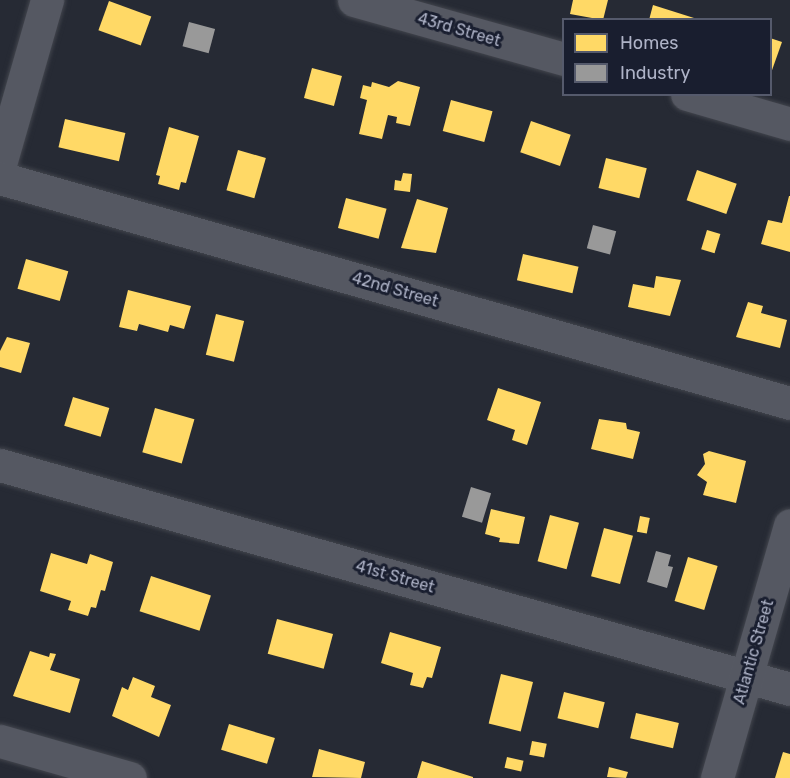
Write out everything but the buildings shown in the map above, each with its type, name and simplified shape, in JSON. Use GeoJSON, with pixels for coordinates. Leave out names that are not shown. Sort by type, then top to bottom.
{"type":"FeatureCollection","features":[{"type":"Feature","properties":{"kind":"street"},"geometry":{"type":"LineString","coordinates":[[0,164],[47,0]]}},
{"type":"Feature","properties":{"kind":"street","name":"43rd Street"},"geometry":{"type":"LineString","coordinates":[[354,0],[562,59]]}},
{"type":"Feature","properties":{"kind":"street"},"geometry":{"type":"LineString","coordinates":[[694,96],[790,124]]}},
{"type":"Feature","properties":{"kind":"street","name":"42nd Street"},"geometry":{"type":"LineString","coordinates":[[0,178],[790,403]]}},
{"type":"Feature","properties":{"kind":"street","name":"41st Street"},"geometry":{"type":"LineString","coordinates":[[0,465],[790,689]]}},
{"type":"Feature","properties":{"kind":"street","name":"Atlantic Street"},"geometry":{"type":"LineString","coordinates":[[717,778],[790,525]]}},
{"type":"Feature","properties":{"kind":"street"},"geometry":{"type":"LineString","coordinates":[[0,741],[130,778]]}}]}
